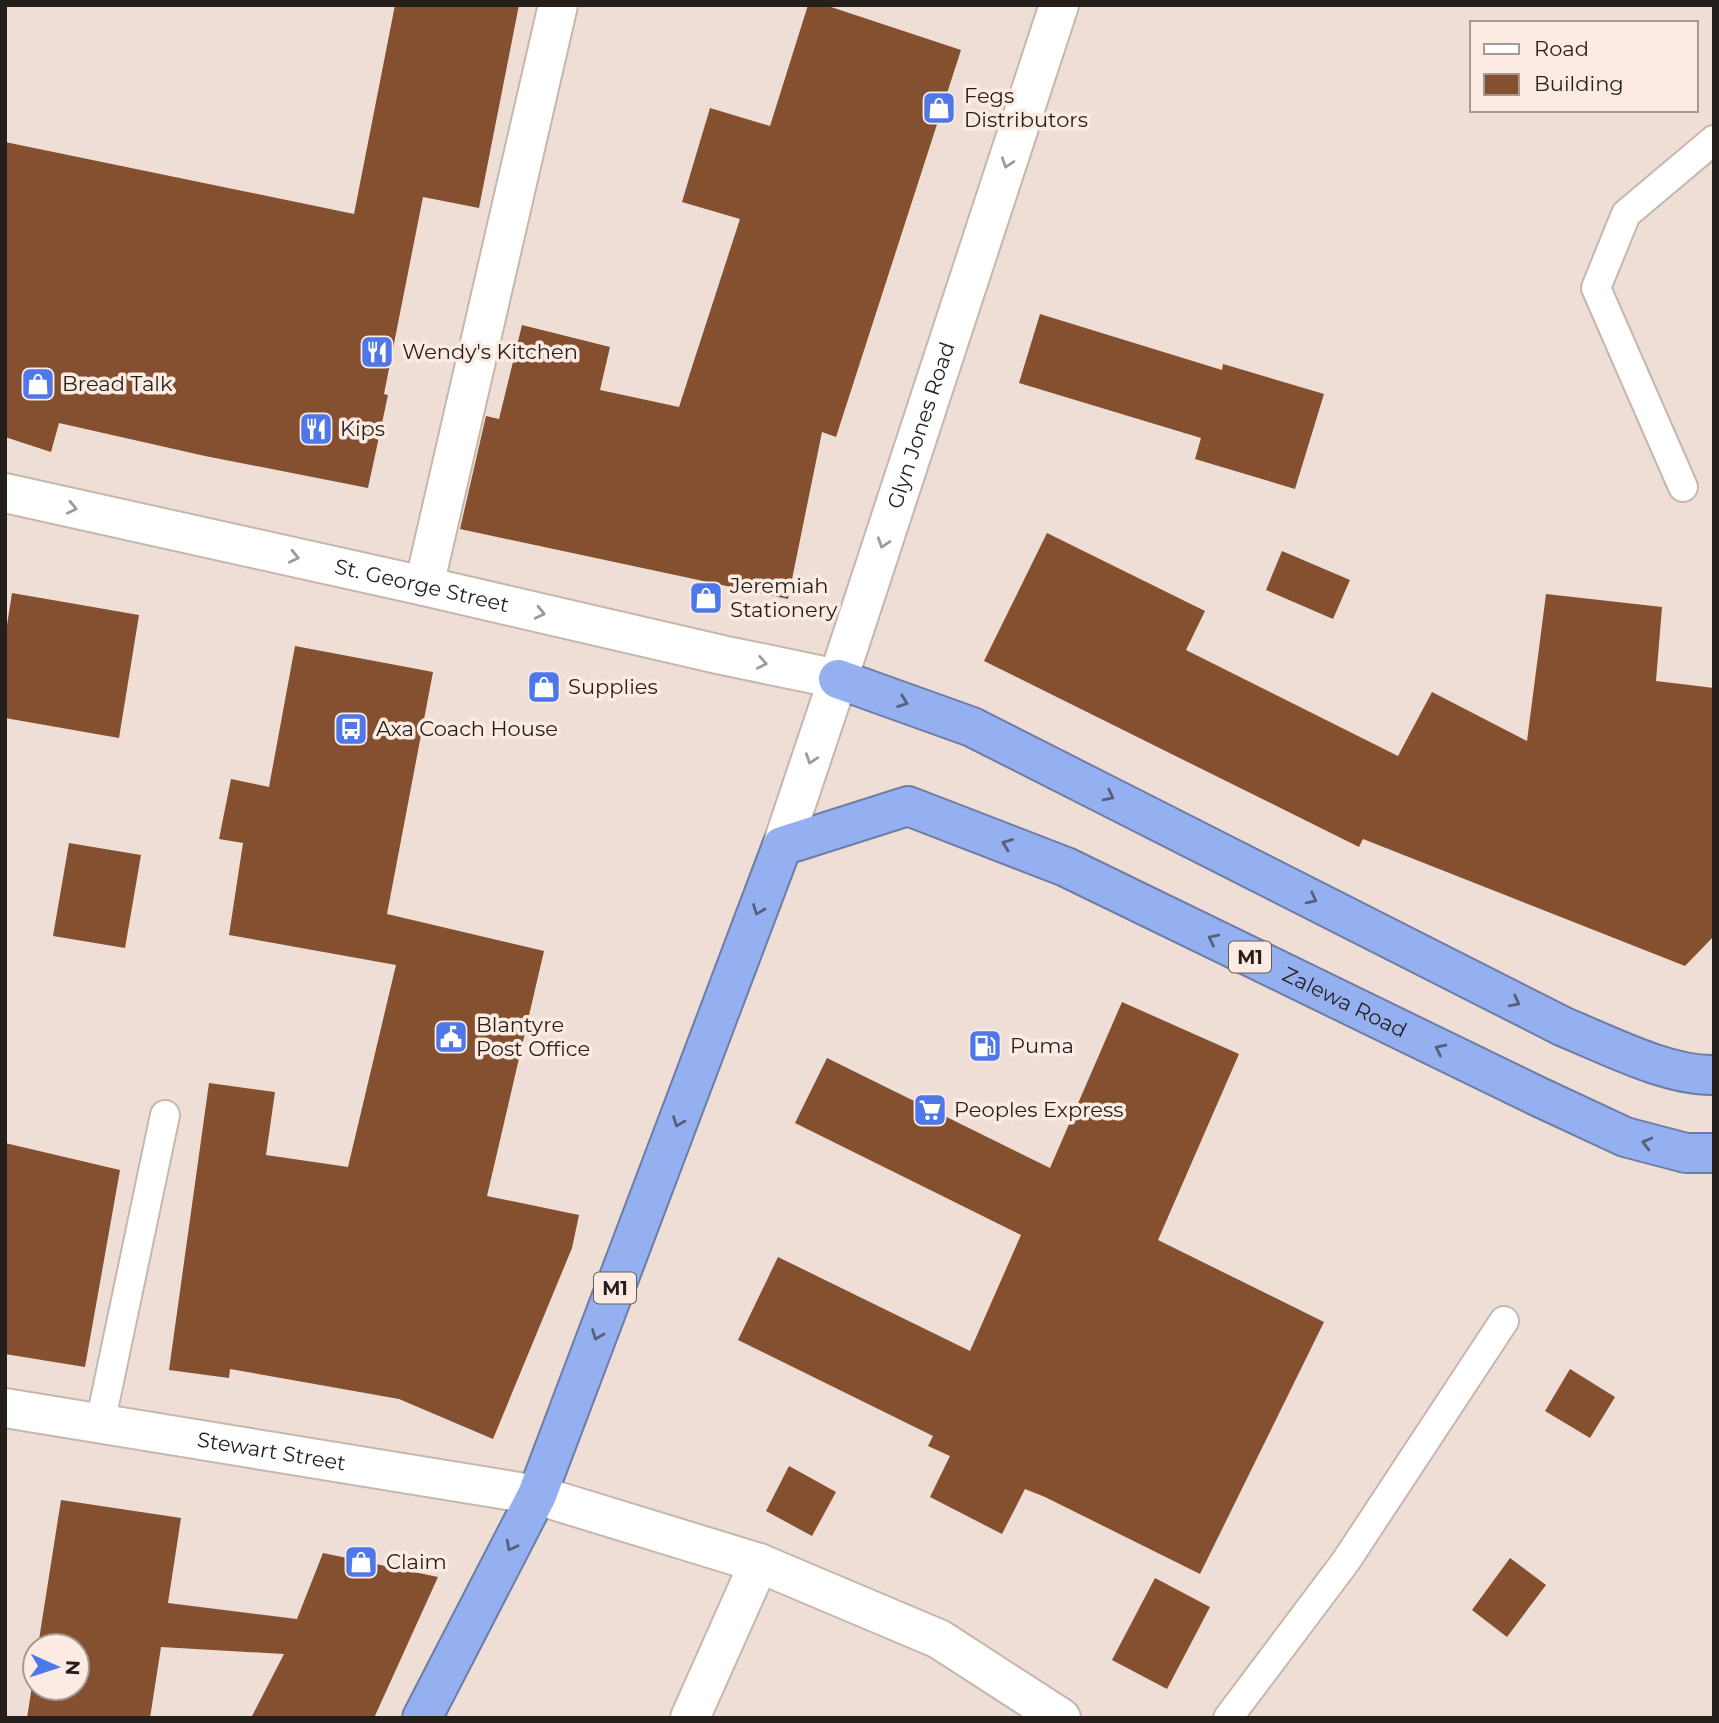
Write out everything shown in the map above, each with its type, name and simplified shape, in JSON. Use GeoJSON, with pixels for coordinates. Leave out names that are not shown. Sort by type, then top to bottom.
{"type":"FeatureCollection","features":[{"type":"Feature","properties":{"kind":"highway"},"geometry":{"type":"LineString","coordinates":[[838,679],[972,727],[1564,1027],[1645,1060],[1696,1075],[1714,1075]]}},
{"type":"Feature","properties":{"kind":"highway","name":"Zalewa Road"},"geometry":{"type":"LineString","coordinates":[[782,846],[908,806],[1066,867],[1625,1137],[1686,1153],[1714,1153]]}},
{"type":"Feature","properties":{"kind":"highway","name":"M1"},"geometry":{"type":"LineString","coordinates":[[422,1718],[537,1495],[782,846]]}},
{"type":"Feature","properties":{"kind":"street"},"geometry":{"type":"LineString","coordinates":[[425,586],[558,5]]}},
{"type":"Feature","properties":{"kind":"street","name":"Glyn Jones Road"},"geometry":{"type":"LineString","coordinates":[[782,846],[1059,5]]}},
{"type":"Feature","properties":{"kind":"street","name":"St. George Street"},"geometry":{"type":"LineString","coordinates":[[5,493],[838,679]]}},
{"type":"Feature","properties":{"kind":"street","name":"Stewart Street"},"geometry":{"type":"LineString","coordinates":[[5,1408],[537,1495],[759,1563],[939,1639],[1061,1718]]}},
{"type":"Feature","properties":{"kind":"street"},"geometry":{"type":"LineString","coordinates":[[690,1718],[759,1563]]}},
{"type":"Feature","properties":{"kind":"lane"},"geometry":{"type":"LineString","coordinates":[[1684,487],[1596,288],[1626,214],[1714,141]]}},
{"type":"Feature","properties":{"kind":"lane"},"geometry":{"type":"LineString","coordinates":[[100,1424],[165,1115]]}},
{"type":"Feature","properties":{"kind":"lane"},"geometry":{"type":"LineString","coordinates":[[1228,1718],[1346,1561],[1504,1321]]}},
{"type":"Feature","properties":{"kind":"building"},"geometry":{"type":"Polygon","coordinates":[[[395,5],[519,5],[479,208],[423,197],[384,394],[388,395],[368,488],[205,456],[59,423],[51,452],[5,437],[5,142],[354,214],[395,5]]]}},
{"type":"Feature","properties":{"kind":"building"},"geometry":{"type":"Polygon","coordinates":[[[808,5],[825,5],[961,50],[836,437],[822,432],[788,599],[460,529],[486,416],[499,419],[522,325],[610,347],[600,390],[679,407],[740,219],[682,202],[710,108],[770,126],[808,5]]]}},
{"type":"Feature","properties":{"kind":"building"},"geometry":{"type":"Polygon","coordinates":[[[1040,314],[1222,370],[1223,364],[1324,394],[1295,489],[1195,459],[1201,438],[1019,383],[1040,314]]]}},
{"type":"Feature","properties":{"kind":"building"},"geometry":{"type":"Polygon","coordinates":[[[1047,533],[1205,611],[1186,650],[1398,756],[1432,692],[1527,741],[1546,594],[1662,607],[1656,681],[1714,688],[1714,936],[1685,966],[1363,839],[1359,847],[984,661],[1047,533]]]}},
{"type":"Feature","properties":{"kind":"building"},"geometry":{"type":"Polygon","coordinates":[[[1282,551],[1350,580],[1333,619],[1266,590],[1282,551]]]}},
{"type":"Feature","properties":{"kind":"building"},"geometry":{"type":"Polygon","coordinates":[[[12,593],[139,615],[119,738],[5,718],[5,638],[12,593]]]}},
{"type":"Feature","properties":{"kind":"building"},"geometry":{"type":"Polygon","coordinates":[[[295,646],[433,672],[387,914],[544,951],[487,1196],[579,1215],[572,1248],[493,1439],[399,1399],[230,1369],[229,1378],[169,1370],[209,1083],[275,1092],[266,1155],[348,1167],[396,965],[229,935],[243,843],[219,839],[231,779],[269,787],[295,646]]]}},
{"type":"Feature","properties":{"kind":"building"},"geometry":{"type":"Polygon","coordinates":[[[69,843],[141,855],[125,948],[53,936],[69,843]]]}},
{"type":"Feature","properties":{"kind":"building"},"geometry":{"type":"Polygon","coordinates":[[[1122,1002],[1239,1054],[1158,1240],[1324,1322],[1200,1574],[1025,1489],[1002,1534],[930,1497],[950,1456],[928,1446],[933,1436],[738,1340],[778,1257],[970,1351],[1021,1235],[795,1123],[827,1058],[1050,1168],[1122,1002]]]}},
{"type":"Feature","properties":{"kind":"building"},"geometry":{"type":"Polygon","coordinates":[[[5,1143],[120,1170],[85,1367],[5,1354],[5,1143]]]}},
{"type":"Feature","properties":{"kind":"building"},"geometry":{"type":"Polygon","coordinates":[[[1570,1369],[1615,1397],[1590,1438],[1545,1411],[1570,1369]]]}},
{"type":"Feature","properties":{"kind":"building"},"geometry":{"type":"Polygon","coordinates":[[[789,1466],[836,1492],[812,1536],[766,1511],[789,1466]]]}},
{"type":"Feature","properties":{"kind":"building"},"geometry":{"type":"Polygon","coordinates":[[[61,1500],[181,1518],[168,1603],[297,1619],[323,1553],[438,1577],[374,1718],[251,1718],[284,1654],[161,1647],[150,1718],[27,1718],[29,1702],[91,1702],[91,1632],[40,1632],[61,1500]]]}},
{"type":"Feature","properties":{"kind":"building"},"geometry":{"type":"Polygon","coordinates":[[[1510,1558],[1546,1585],[1507,1637],[1472,1610],[1510,1558]]]}},
{"type":"Feature","properties":{"kind":"building"},"geometry":{"type":"Polygon","coordinates":[[[1155,1578],[1210,1607],[1167,1689],[1112,1660],[1155,1578]]]}},
{"type":"Feature","properties":{"kind":"place","name":"Fegs Distributors"},"geometry":{"type":"Point","coordinates":[939,108]}},
{"type":"Feature","properties":{"kind":"place","name":"Wendy's Kitchen"},"geometry":{"type":"Point","coordinates":[377,352]}},
{"type":"Feature","properties":{"kind":"place","name":"Bread Talk"},"geometry":{"type":"Point","coordinates":[38,384]}},
{"type":"Feature","properties":{"kind":"place","name":"Kips"},"geometry":{"type":"Point","coordinates":[316,429]}},
{"type":"Feature","properties":{"kind":"place","name":"Jeremiah Stationery"},"geometry":{"type":"Point","coordinates":[706,598]}},
{"type":"Feature","properties":{"kind":"place","name":"Supplies"},"geometry":{"type":"Point","coordinates":[544,687]}},
{"type":"Feature","properties":{"kind":"place","name":"Axa Coach House"},"geometry":{"type":"Point","coordinates":[351,729]}},
{"type":"Feature","properties":{"kind":"place","name":"Blantyre Post Office"},"geometry":{"type":"Point","coordinates":[451,1037]}},
{"type":"Feature","properties":{"kind":"place","name":"Puma"},"geometry":{"type":"Point","coordinates":[985,1046]}},
{"type":"Feature","properties":{"kind":"place","name":"Peoples Express"},"geometry":{"type":"Point","coordinates":[930,1110]}},
{"type":"Feature","properties":{"kind":"place","name":"Claim"},"geometry":{"type":"Point","coordinates":[361,1562]}}]}
